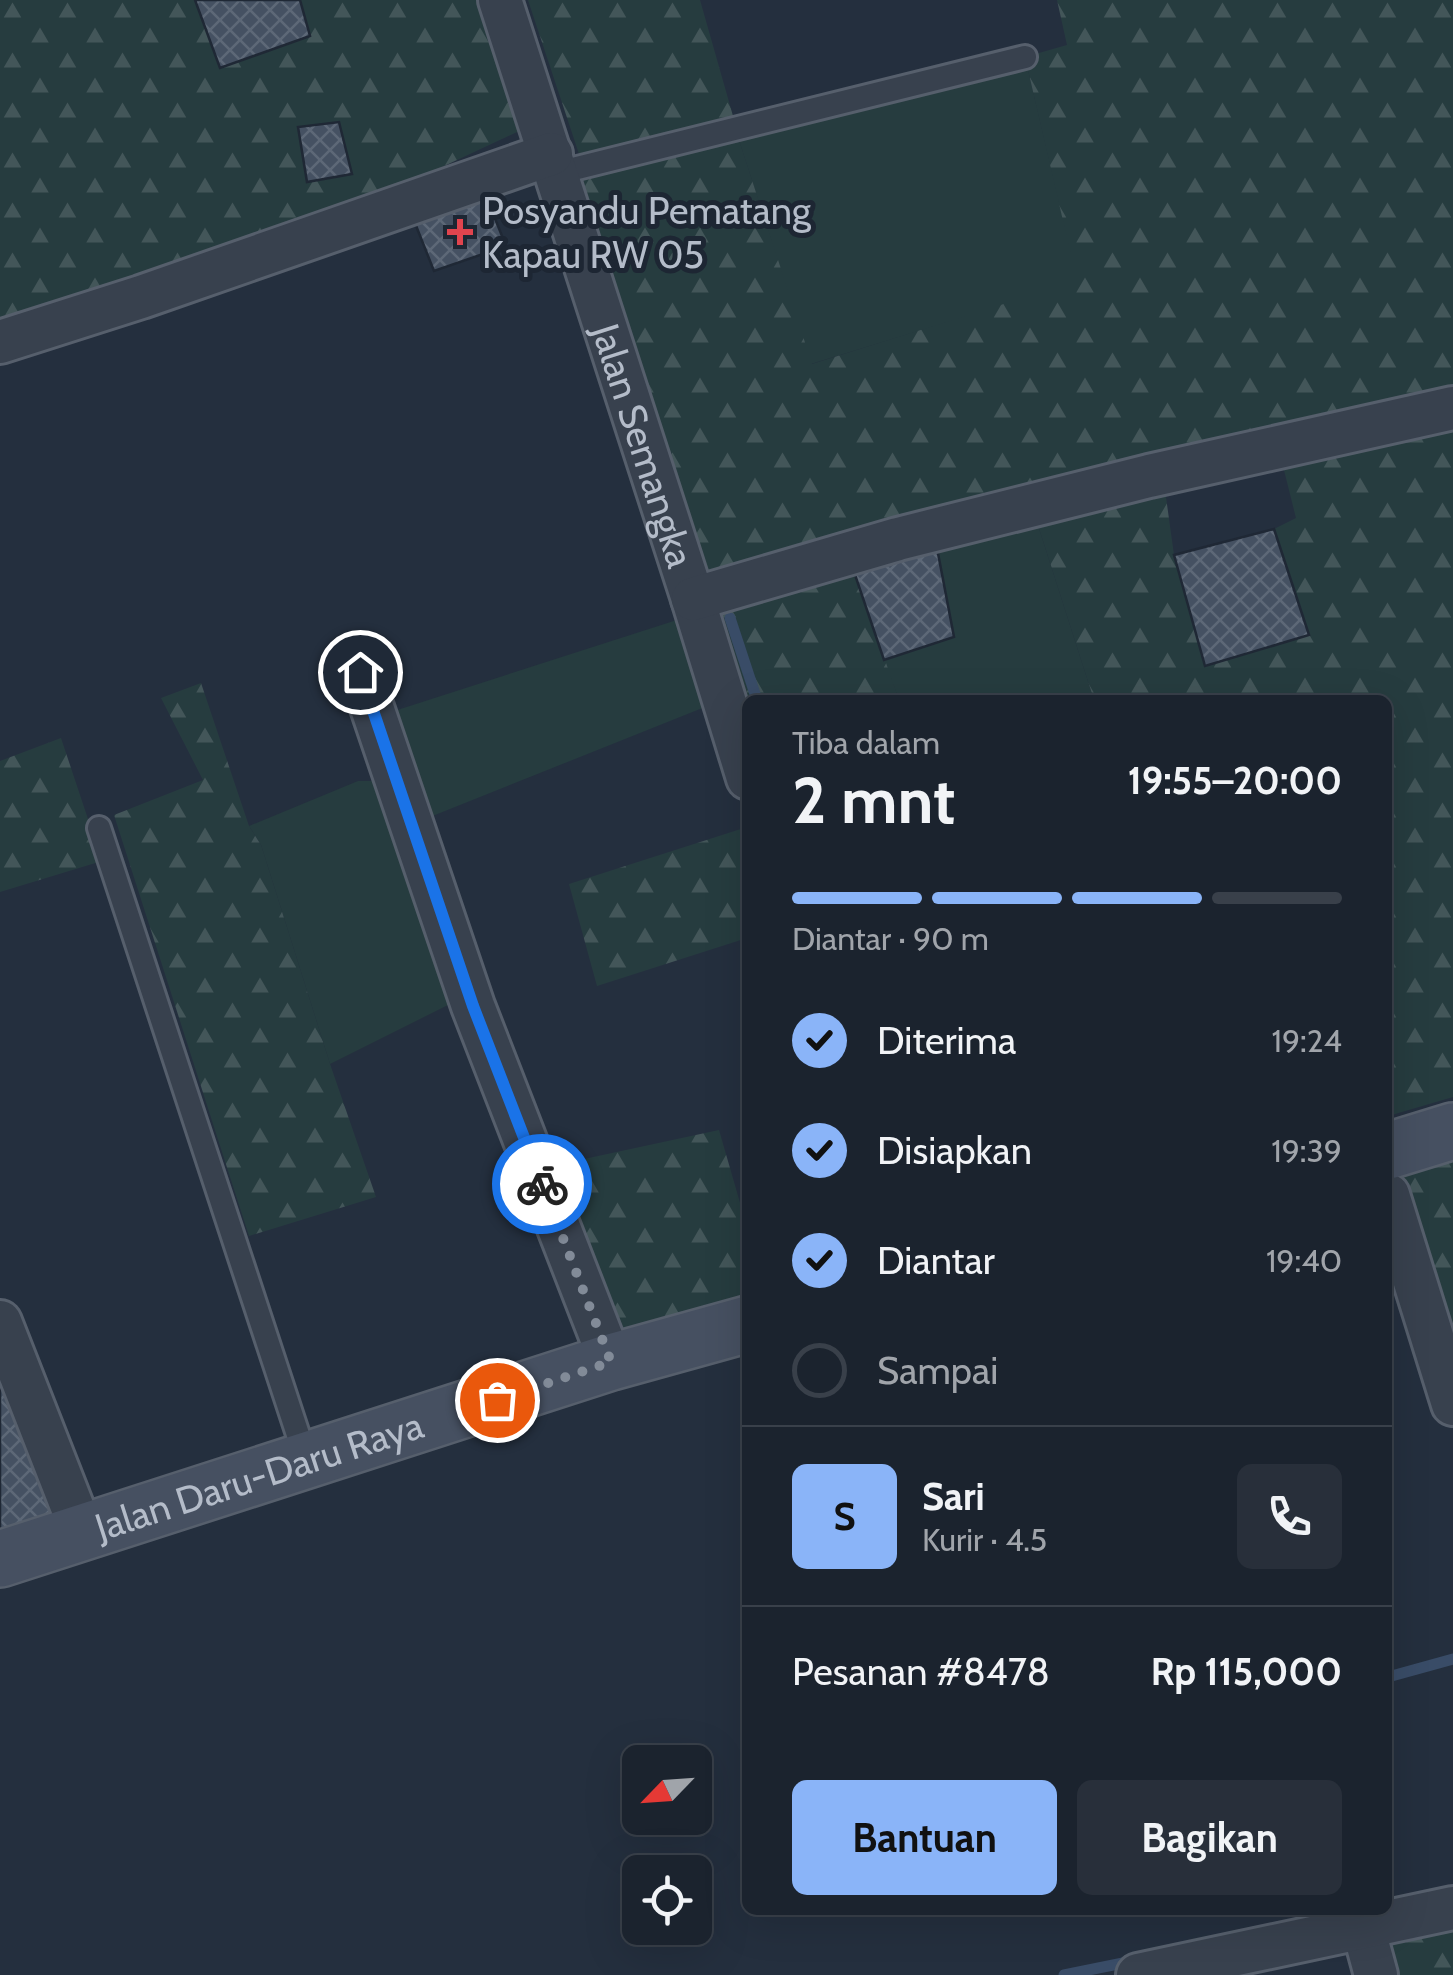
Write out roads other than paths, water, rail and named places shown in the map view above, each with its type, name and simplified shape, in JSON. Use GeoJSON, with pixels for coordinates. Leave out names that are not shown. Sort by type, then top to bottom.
{"type":"FeatureCollection","features":[{"type":"Feature","properties":{"kind":"main road"},"geometry":{"type":"LineString","coordinates":[[1392,1150],[1453,1131]]}},
{"type":"Feature","properties":{"kind":"main road","name":"Jalan Daru-Daru Raya"},"geometry":{"type":"LineString","coordinates":[[0,1559],[611,1362],[742,1326]]}},
{"type":"Feature","properties":{"kind":"street","name":"Jalan Semangka"},"geometry":{"type":"LineString","coordinates":[[500,0],[742,758]]}},
{"type":"Feature","properties":{"kind":"street"},"geometry":{"type":"LineString","coordinates":[[0,342],[554,164]]}},
{"type":"Feature","properties":{"kind":"street"},"geometry":{"type":"LineString","coordinates":[[693,599],[898,539],[1149,476],[1453,408]]}},
{"type":"Feature","properties":{"kind":"street"},"geometry":{"type":"LineString","coordinates":[[360,672],[473,1006],[611,1362]]}},
{"type":"Feature","properties":{"kind":"street"},"geometry":{"type":"LineString","coordinates":[[1392,1207],[1453,1404]]}},
{"type":"Feature","properties":{"kind":"street"},"geometry":{"type":"LineString","coordinates":[[0,1322],[82,1532]]}},
{"type":"Feature","properties":{"kind":"street"},"geometry":{"type":"LineString","coordinates":[[1138,1975],[1453,1908]]}},
{"type":"Feature","properties":{"kind":"street"},"geometry":{"type":"LineString","coordinates":[[1363,1927],[1376,1975]]}},
{"type":"Feature","properties":{"kind":"lane"},"geometry":{"type":"LineString","coordinates":[[554,164],[1025,57]]}},
{"type":"Feature","properties":{"kind":"lane"},"geometry":{"type":"LineString","coordinates":[[99,828],[307,1462]]}},
{"type":"Feature","properties":{"kind":"waterway"},"geometry":{"type":"LineString","coordinates":[[730,618],[755,695]]}},
{"type":"Feature","properties":{"kind":"waterway"},"geometry":{"type":"LineString","coordinates":[[1392,1676],[1453,1659]]}},
{"type":"Feature","properties":{"kind":"waterway"},"geometry":{"type":"LineString","coordinates":[[1064,1975],[1133,1961]]}},
{"type":"Feature","properties":{"kind":"place","name":"Posyandu Pematang Kapau RW 05"},"geometry":{"type":"Point","coordinates":[460,232]}}]}
